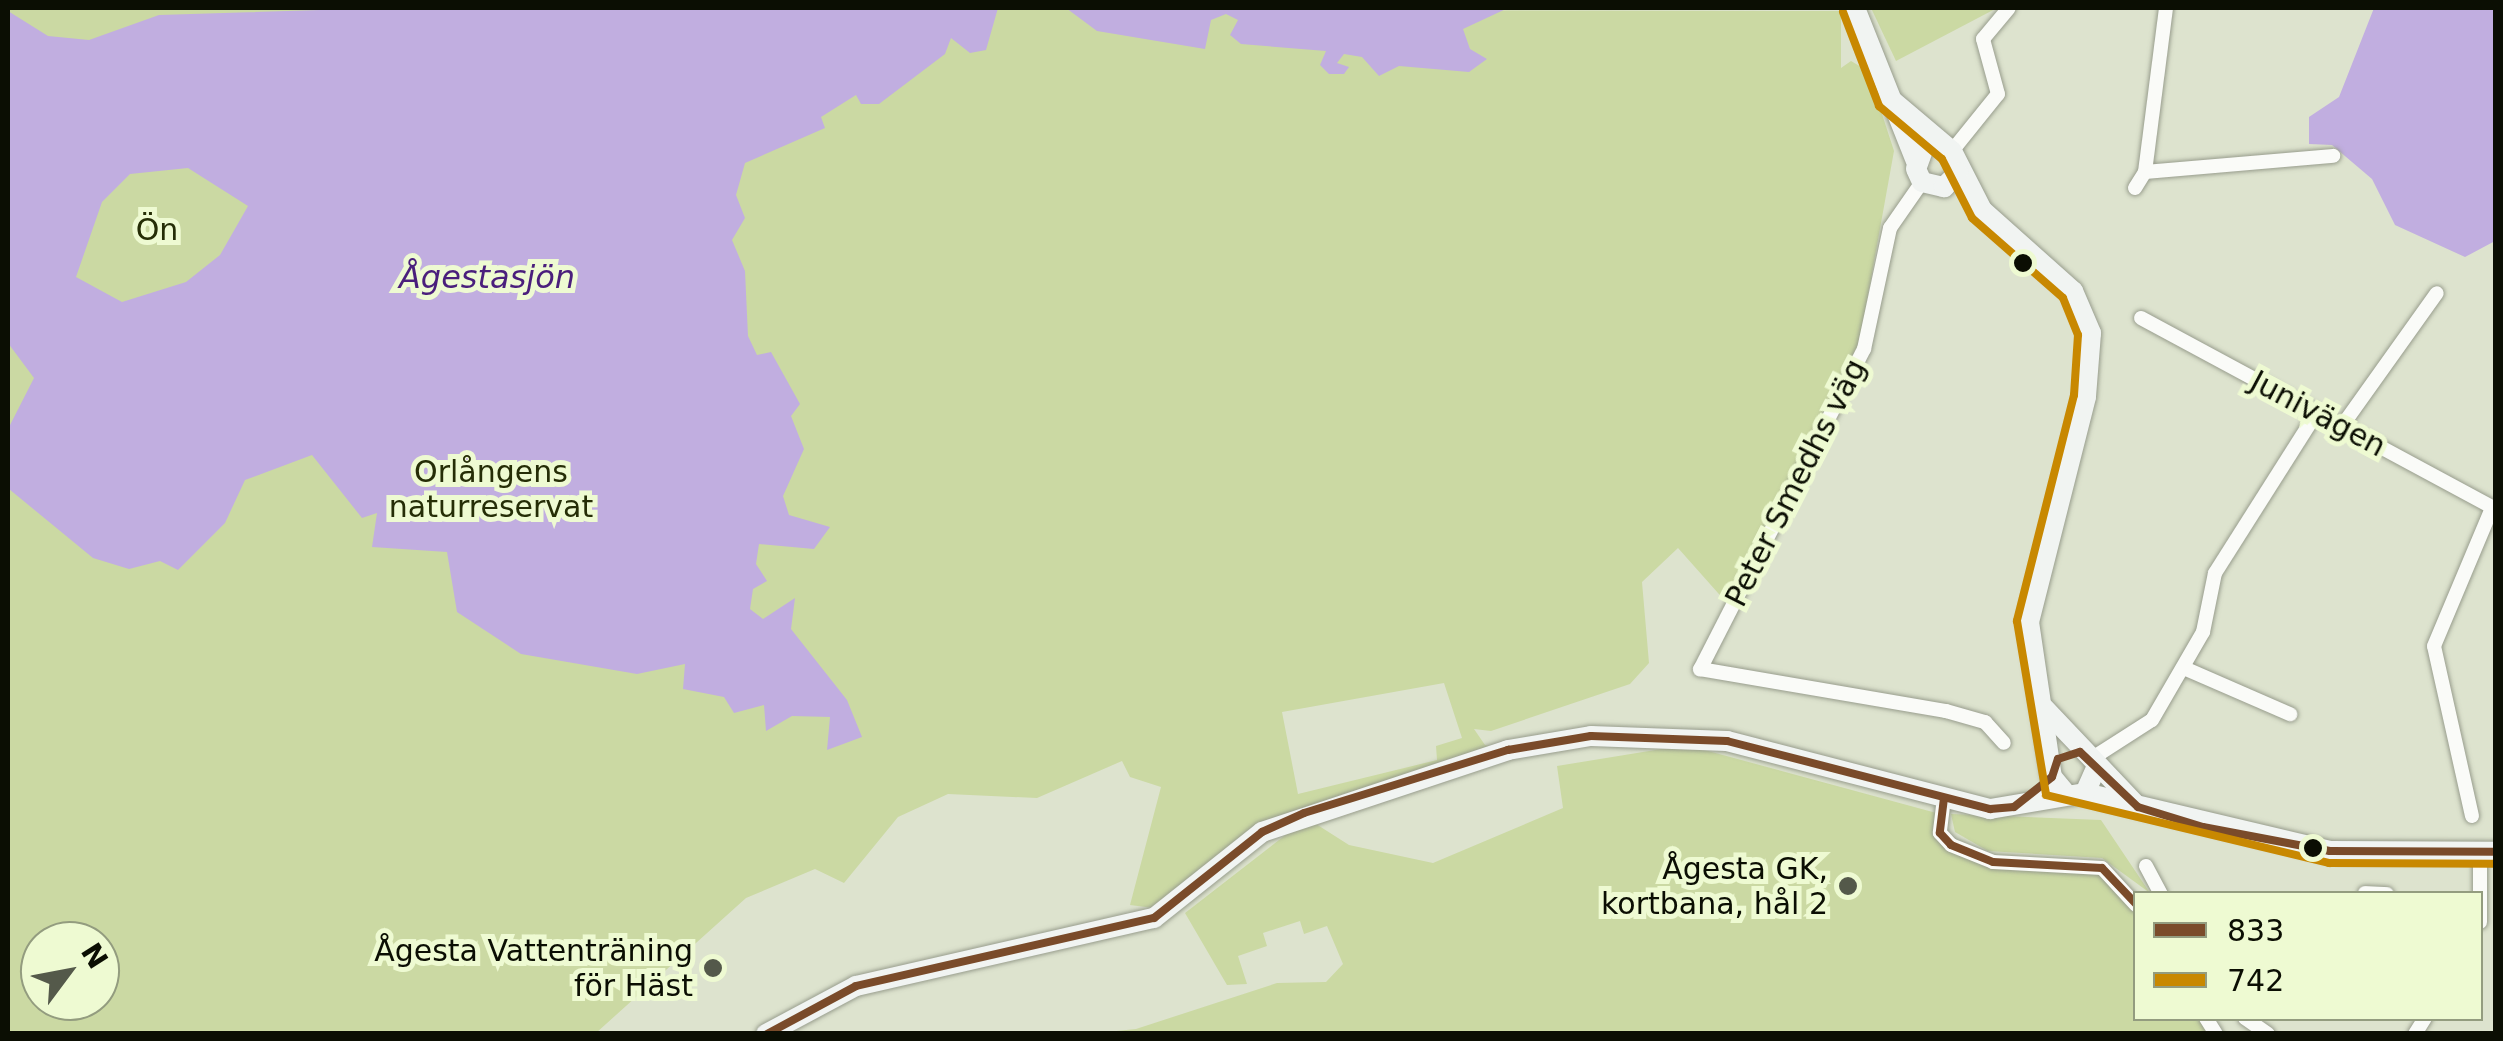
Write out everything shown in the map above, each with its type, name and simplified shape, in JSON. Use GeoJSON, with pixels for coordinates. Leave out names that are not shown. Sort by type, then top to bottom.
{"type":"FeatureCollection","features":[{"type":"Feature","properties":{"kind":"main road"},"geometry":{"type":"LineString","coordinates":[[1855,8],[1922,182],[1951,180]]}},
{"type":"Feature","properties":{"kind":"main road"},"geometry":{"type":"LineString","coordinates":[[1889,98],[1946,148],[1951,180],[2073,291],[2091,333],[2086,397],[2029,622],[2034,694],[2053,772],[2076,794]]}},
{"type":"Feature","properties":{"kind":"main road"},"geometry":{"type":"LineString","coordinates":[[1916,160],[1946,148]]}},
{"type":"Feature","properties":{"kind":"main road"},"geometry":{"type":"LineString","coordinates":[[2034,694],[2089,760],[2138,807]]}},
{"type":"Feature","properties":{"kind":"main road"},"geometry":{"type":"LineString","coordinates":[[766,1034],[856,986],[1154,918],[1262,832],[1508,750],[1591,736],[1687,736],[1778,750],[1944,798],[2014,807],[2076,794],[2330,852],[2488,853]]}},
{"type":"Feature","properties":{"kind":"main road"},"geometry":{"type":"LineString","coordinates":[[2014,807],[2053,772],[2089,760]]}},
{"type":"Feature","properties":{"kind":"main road"},"geometry":{"type":"LineString","coordinates":[[2076,794],[2089,760]]}},
{"type":"Feature","properties":{"kind":"street"},"geometry":{"type":"LineString","coordinates":[[1946,148],[1998,94],[1983,39],[2009,8]]}},
{"type":"Feature","properties":{"kind":"street"},"geometry":{"type":"LineString","coordinates":[[2135,188],[2145,172],[2166,8]]}},
{"type":"Feature","properties":{"kind":"street"},"geometry":{"type":"LineString","coordinates":[[2145,172],[2333,156]]}},
{"type":"Feature","properties":{"kind":"street","name":"Peter Smedhs väg"},"geometry":{"type":"LineString","coordinates":[[1922,182],[1890,228],[1864,348],[1700,669],[1946,711],[1984,722],[2004,743]]}},
{"type":"Feature","properties":{"kind":"street"},"geometry":{"type":"LineString","coordinates":[[2342,426],[2436,292]]}},
{"type":"Feature","properties":{"kind":"street","name":"Junivägen"},"geometry":{"type":"LineString","coordinates":[[2140,318],[2494,508]]}},
{"type":"Feature","properties":{"kind":"street"},"geometry":{"type":"LineString","coordinates":[[2089,760],[2152,720],[2184,668],[2216,573],[2316,414]]}},
{"type":"Feature","properties":{"kind":"street"},"geometry":{"type":"LineString","coordinates":[[2472,816],[2434,646],[2494,508]]}},
{"type":"Feature","properties":{"kind":"street"},"geometry":{"type":"LineString","coordinates":[[2184,668],[2290,714]]}},
{"type":"Feature","properties":{"kind":"street"},"geometry":{"type":"LineString","coordinates":[[1944,798],[1940,833],[1951,845],[1993,862],[2102,868],[2133,902]]}},
{"type":"Feature","properties":{"kind":"street"},"geometry":{"type":"LineString","coordinates":[[2485,915],[2488,853]]}},
{"type":"Feature","properties":{"kind":"street"},"geometry":{"type":"LineString","coordinates":[[2146,866],[2159,891]]}},
{"type":"Feature","properties":{"kind":"green space","name":"Orlångens naturreservat"},"geometry":{"type":"Polygon","coordinates":[[[8,8],[1841,11],[1841,68],[1851,61],[1868,71],[1894,151],[1857,356],[1726,602],[1678,548],[1642,582],[1649,663],[1630,684],[1491,731],[1474,729],[1485,745],[1508,750],[1304,813],[1169,910],[1130,905],[1161,787],[1130,777],[1122,761],[1037,798],[948,794],[898,817],[844,883],[815,869],[746,898],[596,1033],[8,1033],[8,8]],[[1444,683],[1282,712],[1298,794],[1437,760],[1436,746],[1462,738],[1444,683]]]}},
{"type":"Feature","properties":{"kind":"green space"},"geometry":{"type":"Polygon","coordinates":[[[1871,8],[1997,8],[1896,61],[1871,8]]]}},
{"type":"Feature","properties":{"kind":"green space"},"geometry":{"type":"Polygon","coordinates":[[[1686,745],[1940,814],[1940,833],[1971,856],[2102,868],[2133,903],[2133,1021],[2207,1021],[2216,1034],[1087,1034],[1136,1029],[1277,983],[1326,982],[1343,964],[1327,926],[1304,934],[1300,921],[1263,933],[1267,946],[1238,956],[1247,984],[1227,985],[1185,913],[1288,833],[1316,824],[1349,845],[1433,863],[1563,808],[1557,766],[1686,745]]]}},
{"type":"Feature","properties":{"kind":"green space"},"geometry":{"type":"Polygon","coordinates":[[[1951,814],[2101,820],[2149,891],[2102,858],[1988,851],[1955,832],[1951,814]]]}},
{"type":"Feature","properties":{"kind":"water","name":"Ågestasjön"},"geometry":{"type":"Polygon","coordinates":[[[386,8],[998,8],[986,50],[970,53],[951,38],[945,54],[879,104],[861,104],[856,95],[821,117],[825,128],[745,163],[736,195],[745,218],[732,240],[745,271],[748,336],[757,355],[771,352],[800,404],[791,416],[804,449],[783,496],[789,515],[830,527],[814,549],[759,544],[756,564],[767,581],[753,589],[750,609],[763,619],[795,598],[791,629],[847,700],[862,737],[827,750],[830,717],[792,716],[766,731],[764,705],[734,713],[724,697],[683,689],[685,664],[637,674],[521,654],[457,612],[447,552],[372,547],[377,513],[362,518],[312,455],[245,480],[225,523],[178,570],[160,561],[129,569],[93,558],[9,489],[8,429],[34,378],[8,343],[8,11],[48,36],[89,40],[159,15],[386,8]],[[188,168],[130,174],[102,202],[76,277],[122,302],[186,282],[220,255],[248,206],[188,168]]]}},
{"type":"Feature","properties":{"kind":"water"},"geometry":{"type":"Polygon","coordinates":[[[1066,8],[1508,8],[1463,29],[1470,49],[1487,59],[1469,72],[1399,66],[1379,76],[1362,57],[1344,54],[1337,63],[1349,67],[1344,74],[1329,74],[1320,65],[1326,51],[1241,44],[1230,35],[1238,20],[1226,14],[1211,20],[1205,49],[1097,31],[1066,8]]]}},
{"type":"Feature","properties":{"kind":"water"},"geometry":{"type":"Polygon","coordinates":[[[2374,8],[2495,8],[2495,241],[2465,257],[2395,225],[2372,179],[2332,145],[2309,144],[2309,117],[2339,97],[2374,8]]]}},
{"type":"Feature","properties":{"kind":"transit line","name":"742"},"geometry":{"type":"LineString","coordinates":[[1843,12],[1879,106],[1942,159],[1972,218],[2063,298],[2078,335],[2074,395],[2017,621],[2046,795],[2329,863],[2496,864]]}},
{"type":"Feature","properties":{"kind":"transit line","name":"833"},"geometry":{"type":"LineString","coordinates":[[767,1034],[856,986],[1154,918],[1262,832],[1304,813],[1508,750],[1591,736],[1727,741],[1990,809],[2014,807],[2052,777],[2058,759],[2080,752],[2138,807],[2203,827],[2330,851],[2496,852]]}},
{"type":"Feature","properties":{"kind":"transit line","name":"833"},"geometry":{"type":"LineString","coordinates":[[1944,798],[1940,833],[1951,845],[1993,862],[2102,868],[2133,901]]}},
{"type":"Feature","properties":{"kind":"place","name":"Ågesta GK, kortbana, hål 2"},"geometry":{"type":"Point","coordinates":[1848,886]}},
{"type":"Feature","properties":{"kind":"place","name":"Ågesta Vattenträning för Häst"},"geometry":{"type":"Point","coordinates":[713,968]}},
{"type":"Feature","properties":{"kind":"park label","name":"Ön"},"geometry":{"type":"Point","coordinates":[157,230]}}]}
